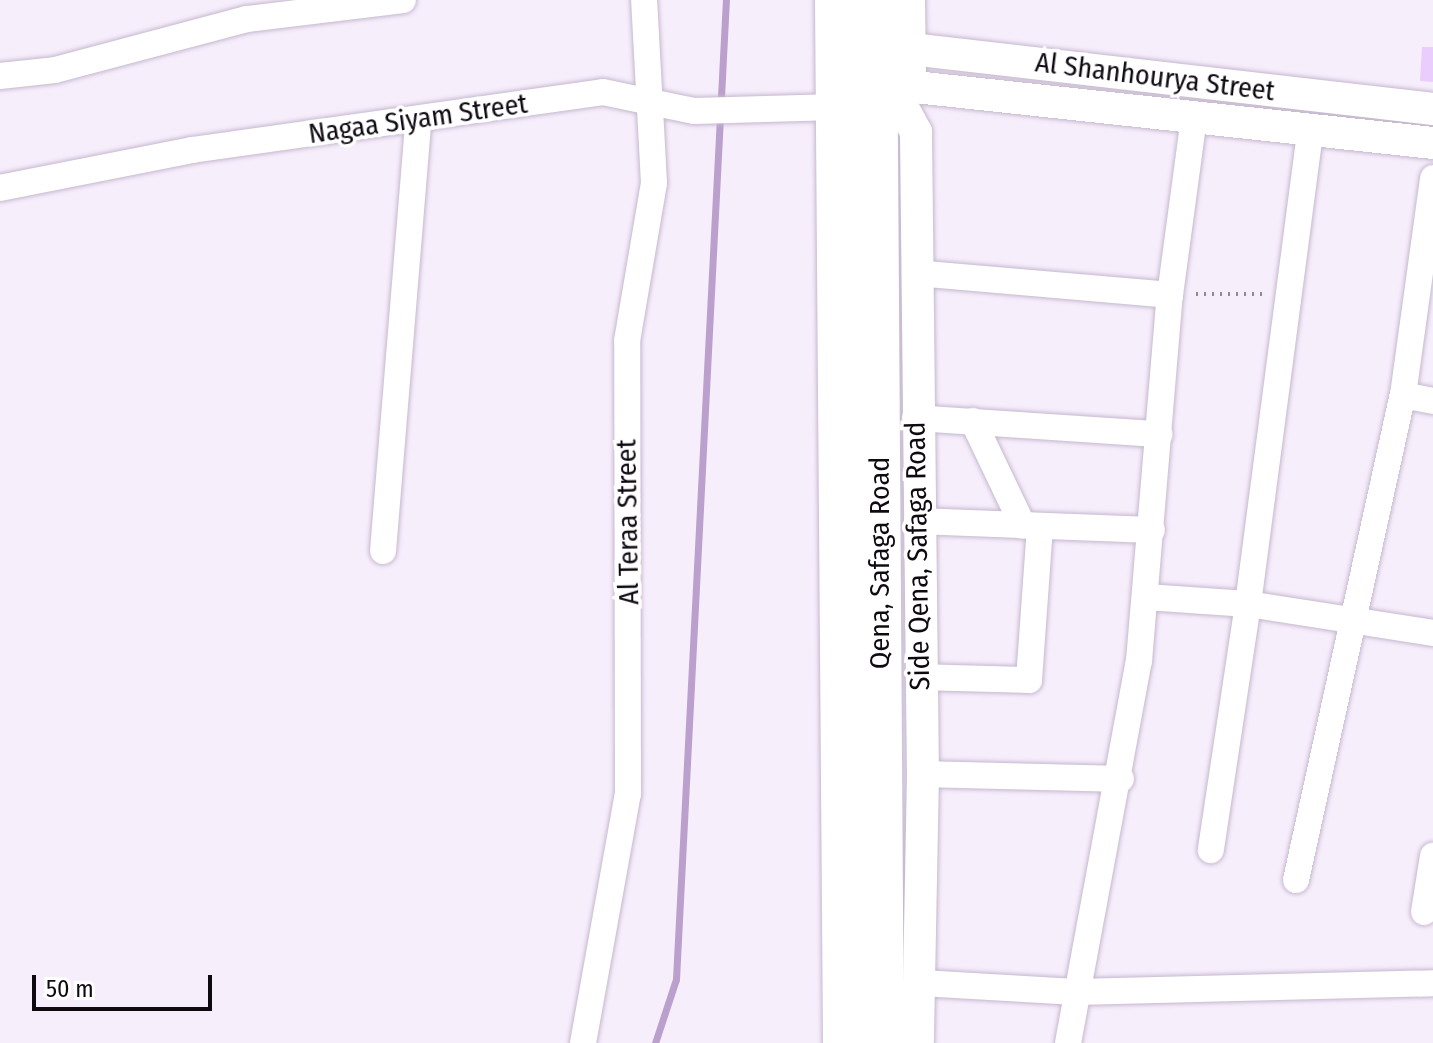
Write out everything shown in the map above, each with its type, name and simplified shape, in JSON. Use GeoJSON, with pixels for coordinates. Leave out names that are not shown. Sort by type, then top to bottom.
{"type":"FeatureCollection","features":[{"type":"Feature","properties":{"kind":"highway","name":"Qena, Safaga Road"},"geometry":{"type":"LineString","coordinates":[[836,0],[844,1043]]}},
{"type":"Feature","properties":{"kind":"highway","name":"Qena, Safaga Road"},"geometry":{"type":"LineString","coordinates":[[876,0],[894,66],[883,1043]]}},
{"type":"Feature","properties":{"kind":"highway"},"geometry":{"type":"LineString","coordinates":[[839,252],[862,211],[858,67],[894,66]]}},
{"type":"Feature","properties":{"kind":"street"},"geometry":{"type":"LineString","coordinates":[[0,76],[55,70],[247,19],[403,0]]}},
{"type":"Feature","properties":{"kind":"street","name":"Al Teraa Street"},"geometry":{"type":"LineString","coordinates":[[583,1043],[628,794],[627,341],[654,183],[647,99],[644,0]]}},
{"type":"Feature","properties":{"kind":"street"},"geometry":{"type":"LineString","coordinates":[[894,66],[909,0]]}},
{"type":"Feature","properties":{"kind":"street","name":"Al Shanhourya Street"},"geometry":{"type":"LineString","coordinates":[[894,66],[1433,109]]}},
{"type":"Feature","properties":{"kind":"street","name":"Al Shanhourya Street"},"geometry":{"type":"LineString","coordinates":[[894,66],[1194,117],[1310,133],[1433,143]]}},
{"type":"Feature","properties":{"kind":"street","name":"Side Qena, Safaga Road"},"geometry":{"type":"LineString","coordinates":[[894,66],[896,95],[916,132],[915,418],[923,774],[918,1043]]}},
{"type":"Feature","properties":{"kind":"street","name":"Nagaa Siyam Street"},"geometry":{"type":"LineString","coordinates":[[0,188],[192,150],[418,122],[603,92],[694,111],[837,107]]}},
{"type":"Feature","properties":{"kind":"street"},"geometry":{"type":"LineString","coordinates":[[1068,1043],[1121,779],[1146,597],[1170,295],[1194,117]]}},
{"type":"Feature","properties":{"kind":"street"},"geometry":{"type":"LineString","coordinates":[[383,551],[418,122]]}},
{"type":"Feature","properties":{"kind":"street"},"geometry":{"type":"LineString","coordinates":[[1211,850],[1292,294],[1310,133]]}},
{"type":"Feature","properties":{"kind":"street"},"geometry":{"type":"LineString","coordinates":[[1296,880],[1350,617],[1403,395],[1433,178]]}},
{"type":"Feature","properties":{"kind":"street"},"geometry":{"type":"LineString","coordinates":[[915,273],[1170,295]]}},
{"type":"Feature","properties":{"kind":"street"},"geometry":{"type":"LineString","coordinates":[[1403,395],[1433,401]]}},
{"type":"Feature","properties":{"kind":"street"},"geometry":{"type":"LineString","coordinates":[[915,418],[1159,434]]}},
{"type":"Feature","properties":{"kind":"street"},"geometry":{"type":"LineString","coordinates":[[921,677],[1029,680],[1031,526],[973,421]]}},
{"type":"Feature","properties":{"kind":"street"},"geometry":{"type":"LineString","coordinates":[[917,521],[1152,530]]}},
{"type":"Feature","properties":{"kind":"street"},"geometry":{"type":"LineString","coordinates":[[1146,597],[1248,604],[1350,617],[1433,633]]}},
{"type":"Feature","properties":{"kind":"street"},"geometry":{"type":"LineString","coordinates":[[923,774],[1121,779]]}},
{"type":"Feature","properties":{"kind":"street"},"geometry":{"type":"LineString","coordinates":[[1424,912],[1433,856]]}},
{"type":"Feature","properties":{"kind":"street"},"geometry":{"type":"LineString","coordinates":[[921,983],[1076,992],[1433,983]]}},
{"type":"Feature","properties":{"kind":"path"},"geometry":{"type":"LineString","coordinates":[[1170,295],[1292,294]]}},
{"type":"Feature","properties":{"kind":"building"},"geometry":{"type":"Polygon","coordinates":[[[1422,47],[1433,47],[1433,82],[1420,81],[1422,47]]]}},
{"type":"Feature","properties":{"kind":"waterway"},"geometry":{"type":"LineString","coordinates":[[655,1043],[676,979],[726,0]]}}]}
